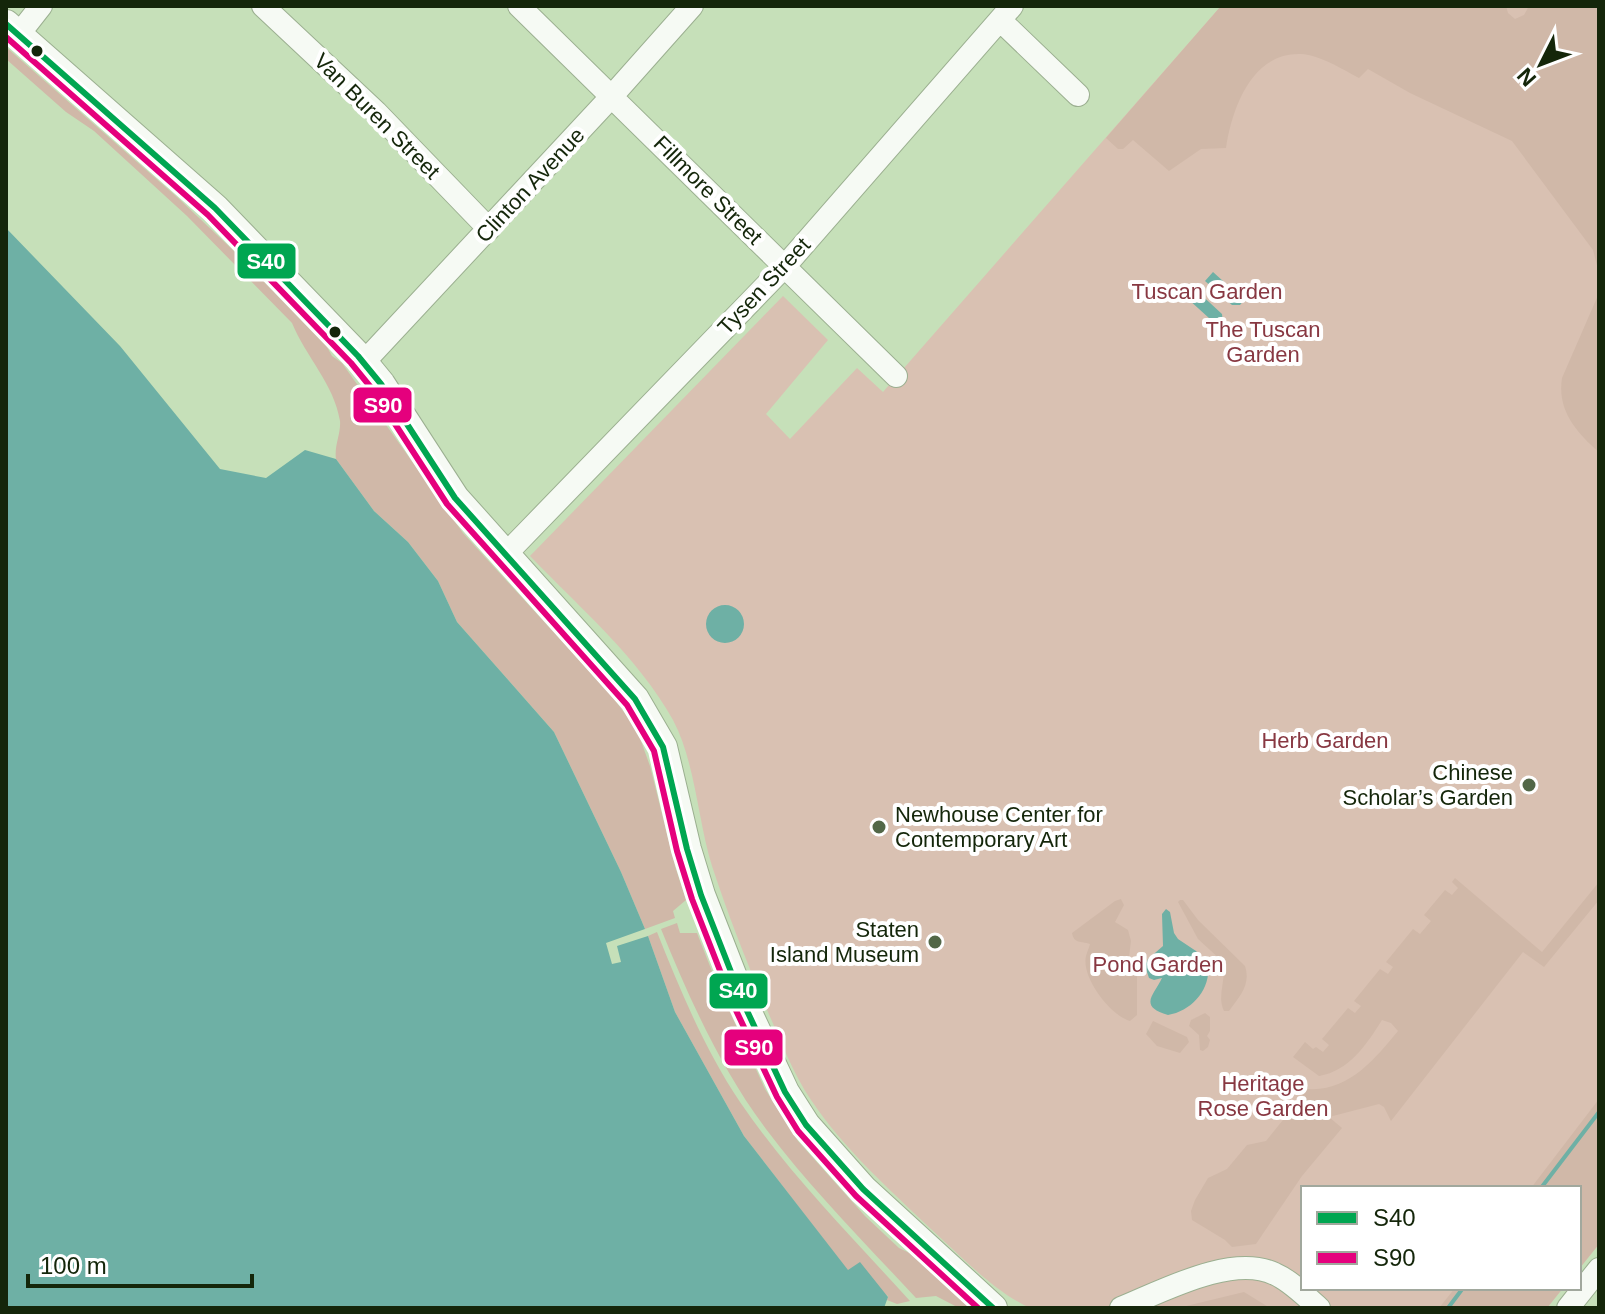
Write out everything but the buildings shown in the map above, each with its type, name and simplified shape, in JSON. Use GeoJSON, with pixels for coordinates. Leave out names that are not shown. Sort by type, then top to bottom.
{"type":"FeatureCollection","features":[{"type":"Feature","properties":{"kind":"main road"},"geometry":{"type":"LineString","coordinates":[[12,29],[206,200],[364,362],[447,488],[642,709],[659,736],[666,756],[701,895],[751,1020],[795,1109],[817,1139],[863,1189],[993,1308]]}},
{"type":"Feature","properties":{"kind":"street"},"geometry":{"type":"LineString","coordinates":[[12,29],[41,6]]}},
{"type":"Feature","properties":{"kind":"street","name":"Van Buren Street"},"geometry":{"type":"LineString","coordinates":[[263,6],[376,112],[489,229]]}},
{"type":"Feature","properties":{"kind":"street","name":"Fillmore Street"},"geometry":{"type":"LineString","coordinates":[[519,6],[896,376]]}},
{"type":"Feature","properties":{"kind":"street","name":"Clinton Avenue"},"geometry":{"type":"LineString","coordinates":[[364,362],[692,6]]}},
{"type":"Feature","properties":{"kind":"street"},"geometry":{"type":"LineString","coordinates":[[1006,13],[1078,95]]}},
{"type":"Feature","properties":{"kind":"street","name":"Tysen Street"},"geometry":{"type":"LineString","coordinates":[[505,555],[785,266],[1006,13]]}},
{"type":"Feature","properties":{"kind":"street"},"geometry":{"type":"LineString","coordinates":[[1121,1308],[1194,1279],[1224,1270],[1249,1268],[1268,1271],[1282,1278],[1319,1308]]}},
{"type":"Feature","properties":{"kind":"street"},"geometry":{"type":"LineString","coordinates":[[1568,1308],[1599,1269]]}},
{"type":"Feature","properties":{"kind":"green space"},"geometry":{"type":"Polygon","coordinates":[[[1221,6],[1599,6],[1599,1244],[1581,1266],[1581,1186],[1301,1186],[1301,1290],[1561,1290],[1547,1308],[1030,1308],[990,1283],[966,1261],[868,1168],[824,1118],[799,1081],[784,1050],[725,905],[707,848],[686,754],[673,720],[625,654],[530,556],[783,296],[828,340],[766,414],[790,439],[857,368],[883,392],[1221,6]]]}},
{"type":"Feature","properties":{"kind":"shaded area"},"geometry":{"type":"Polygon","coordinates":[[[1221,6],[1506,6],[1515,19],[1524,15],[1529,6],[1599,6],[1599,273],[1593,250],[1512,141],[1410,93],[1368,69],[1359,78],[1316,57],[1301,54],[1284,56],[1269,62],[1247,85],[1233,116],[1226,148],[1201,149],[1169,171],[1133,140],[1123,149],[1118,149],[1106,138],[1221,6]]]}},
{"type":"Feature","properties":{"kind":"shaded area"},"geometry":{"type":"Polygon","coordinates":[[[6,47],[177,197],[342,363],[463,533],[612,696],[637,730],[650,766],[686,900],[673,911],[675,918],[645,929],[554,732],[457,622],[438,581],[408,542],[374,511],[336,459],[340,426],[337,408],[292,323],[187,216],[94,131],[66,112],[6,59],[6,47]]]}},
{"type":"Feature","properties":{"kind":"shaded area"},"geometry":{"type":"Polygon","coordinates":[[[1599,293],[1599,452],[1570,420],[1561,390],[1562,378],[1599,293]]]}},
{"type":"Feature","properties":{"kind":"shaded area"},"geometry":{"type":"Polygon","coordinates":[[[1455,878],[1542,952],[1599,882],[1599,900],[1544,967],[1523,952],[1391,1121],[1379,1104],[1329,1117],[1342,1128],[1302,1176],[1256,1244],[1232,1247],[1192,1220],[1195,1200],[1208,1178],[1227,1169],[1247,1145],[1266,1141],[1308,1089],[1336,1085],[1359,1072],[1398,1031],[1391,1023],[1382,1020],[1348,1062],[1319,1076],[1293,1057],[1305,1042],[1323,1052],[1329,1045],[1322,1039],[1348,1008],[1355,1013],[1361,1006],[1354,1001],[1380,969],[1388,974],[1393,967],[1386,962],[1413,929],[1420,934],[1431,921],[1424,915],[1445,890],[1452,895],[1458,888],[1452,882],[1455,878]]]}},
{"type":"Feature","properties":{"kind":"shaded area"},"geometry":{"type":"Polygon","coordinates":[[[1121,899],[1124,905],[1115,922],[1128,930],[1131,941],[1129,957],[1137,977],[1137,1015],[1130,1021],[1114,1011],[1092,984],[1086,965],[1090,944],[1076,941],[1072,933],[1121,899]]]}},
{"type":"Feature","properties":{"kind":"shaded area"},"geometry":{"type":"Polygon","coordinates":[[[1180,900],[1245,966],[1245,985],[1229,1011],[1224,1011],[1222,1005],[1222,961],[1198,939],[1178,902],[1180,900]]]}},
{"type":"Feature","properties":{"kind":"shaded area"},"geometry":{"type":"Polygon","coordinates":[[[677,923],[680,933],[697,933],[765,1089],[798,1141],[865,1216],[899,1248],[918,1257],[973,1308],[959,1308],[936,1296],[916,1298],[820,1194],[766,1129],[720,1058],[683,981],[661,929],[677,923]]]}},
{"type":"Feature","properties":{"kind":"shaded area"},"geometry":{"type":"Polygon","coordinates":[[[657,932],[704,1041],[740,1102],[800,1180],[910,1301],[897,1304],[887,1300],[888,1296],[848,1271],[744,1136],[675,1012],[648,936],[657,932]]]}},
{"type":"Feature","properties":{"kind":"shaded area"},"geometry":{"type":"Polygon","coordinates":[[[1205,1013],[1210,1017],[1207,1036],[1210,1040],[1203,1051],[1200,1050],[1199,1035],[1189,1026],[1191,1020],[1205,1013]]]}},
{"type":"Feature","properties":{"kind":"shaded area"},"geometry":{"type":"Polygon","coordinates":[[[1153,1021],[1187,1037],[1189,1042],[1180,1053],[1157,1046],[1146,1034],[1153,1021]]]}},
{"type":"Feature","properties":{"kind":"shaded area"},"geometry":{"type":"Polygon","coordinates":[[[1599,1099],[1599,1244],[1581,1266],[1581,1186],[1533,1186],[1599,1099]]]}},
{"type":"Feature","properties":{"kind":"shaded area"},"geometry":{"type":"Polygon","coordinates":[[[1453,1290],[1561,1290],[1547,1308],[1439,1308],[1453,1290]]]}},
{"type":"Feature","properties":{"kind":"shaded area"},"geometry":{"type":"Polygon","coordinates":[[[1244,1292],[1270,1308],[1178,1308],[1244,1292]]]}},
{"type":"Feature","properties":{"kind":"water"},"geometry":{"type":"Polygon","coordinates":[[[6,228],[120,346],[220,469],[266,478],[305,450],[336,459],[374,511],[408,542],[438,581],[457,622],[554,732],[645,929],[606,943],[612,964],[621,962],[617,946],[648,936],[675,1012],[744,1136],[848,1270],[860,1262],[888,1297],[884,1308],[6,1308],[6,228]]]}},
{"type":"Feature","properties":{"kind":"water"},"geometry":{"type":"Polygon","coordinates":[[[1213,272],[1244,300],[1240,305],[1232,305],[1205,281],[1213,272]]]}},
{"type":"Feature","properties":{"kind":"water"},"geometry":{"type":"Polygon","coordinates":[[[1196,290],[1222,314],[1223,324],[1220,328],[1188,299],[1196,290]]]}},
{"type":"Feature","properties":{"kind":"water"},"geometry":{"type":"Polygon","coordinates":[[[725,605],[739,610],[744,624],[739,638],[725,643],[711,638],[706,624],[711,610],[725,605]]]}},
{"type":"Feature","properties":{"kind":"water"},"geometry":{"type":"Polygon","coordinates":[[[1166,909],[1170,912],[1178,939],[1196,951],[1208,965],[1206,982],[1198,998],[1185,1009],[1168,1015],[1151,1004],[1162,978],[1149,978],[1145,966],[1148,959],[1163,946],[1162,914],[1166,909]]]}},
{"type":"Feature","properties":{"kind":"waterway"},"geometry":{"type":"LineString","coordinates":[[1543,1186],[1599,1112]]}},
{"type":"Feature","properties":{"kind":"waterway"},"geometry":{"type":"LineString","coordinates":[[1448,1308],[1462,1290]]}},
{"type":"Feature","properties":{"kind":"transit line","name":"S40"},"geometry":{"type":"LineString","coordinates":[[6,24],[215,208],[358,356],[381,384],[455,498],[635,699],[663,747],[701,895],[742,1000],[785,1092],[806,1125],[863,1189],[993,1308]]}},
{"type":"Feature","properties":{"kind":"transit line","name":"S90"},"geometry":{"type":"LineString","coordinates":[[6,37],[208,215],[351,363],[373,390],[447,504],[627,705],[654,751],[677,851],[692,899],[733,1004],[777,1097],[798,1131],[856,1196],[978,1308]]}},
{"type":"Feature","properties":{"kind":"place","name":"Chinese Scholar’s Garden"},"geometry":{"type":"Point","coordinates":[1529,785]}},
{"type":"Feature","properties":{"kind":"place","name":"Newhouse Center for Contemporary Art"},"geometry":{"type":"Point","coordinates":[879,827]}},
{"type":"Feature","properties":{"kind":"place","name":"Staten Island Museum"},"geometry":{"type":"Point","coordinates":[935,942]}},
{"type":"Feature","properties":{"kind":"park label","name":"Tuscan Garden"},"geometry":{"type":"Point","coordinates":[1207,291]}},
{"type":"Feature","properties":{"kind":"park label","name":"The Tuscan Garden"},"geometry":{"type":"Point","coordinates":[1263,342]}},
{"type":"Feature","properties":{"kind":"park label","name":"Herb Garden"},"geometry":{"type":"Point","coordinates":[1325,740]}},
{"type":"Feature","properties":{"kind":"park label","name":"Pond Garden"},"geometry":{"type":"Point","coordinates":[1158,964]}},
{"type":"Feature","properties":{"kind":"park label","name":"Heritage Rose Garden"},"geometry":{"type":"Point","coordinates":[1263,1096]}}]}
